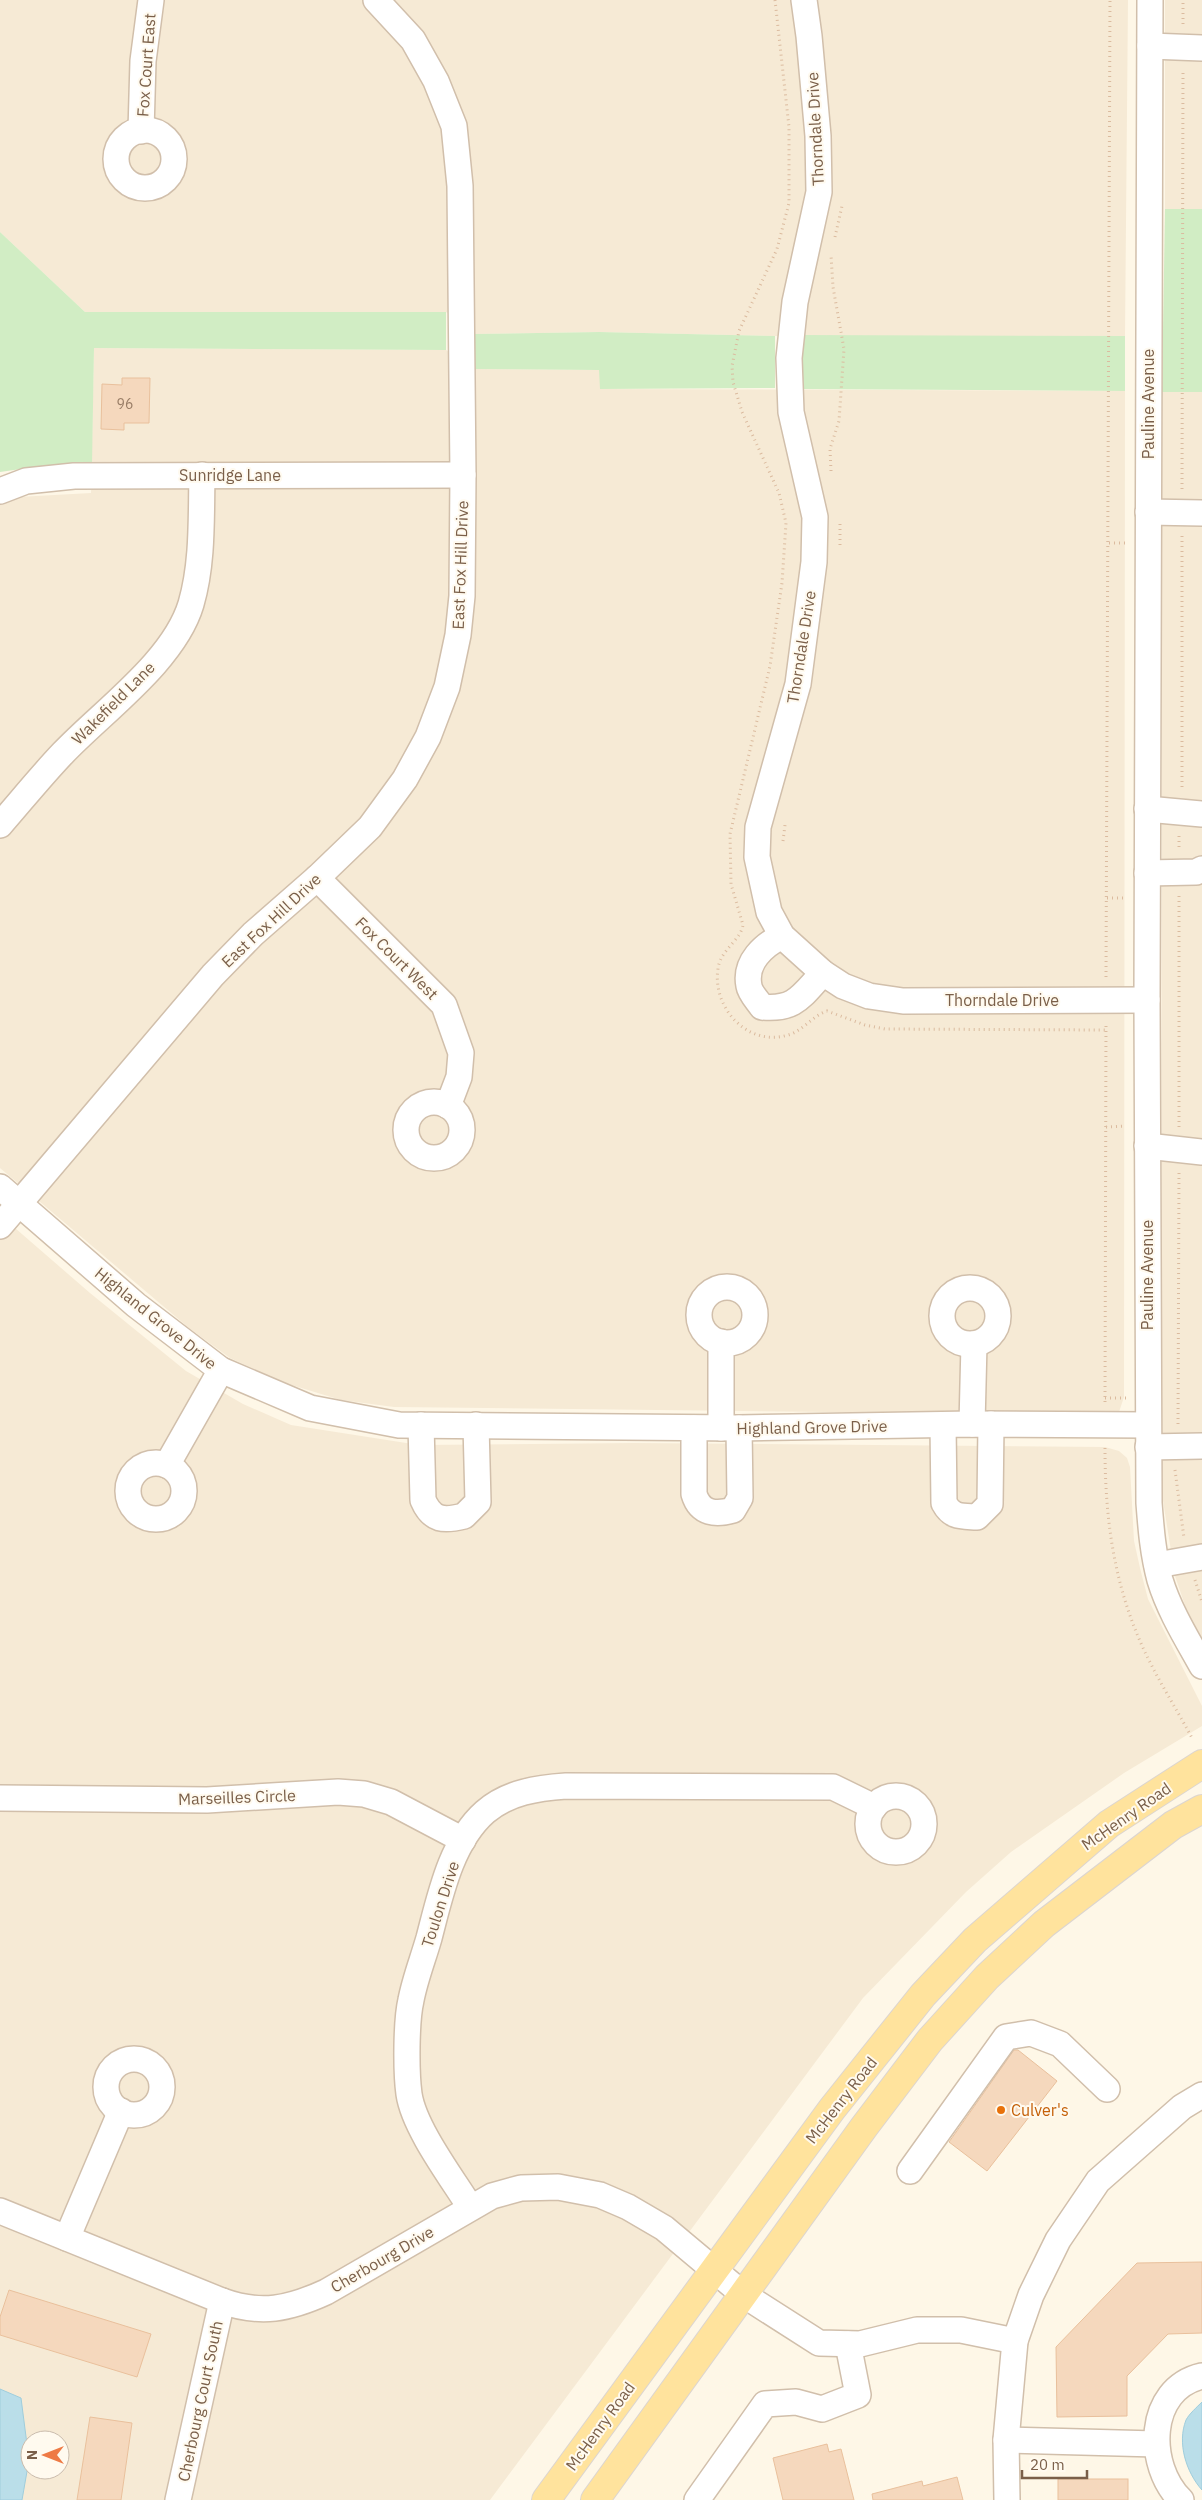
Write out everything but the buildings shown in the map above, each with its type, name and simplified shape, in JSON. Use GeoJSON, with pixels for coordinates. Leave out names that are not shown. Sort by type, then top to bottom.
{"type":"FeatureCollection","features":[{"type":"Feature","properties":{"kind":"main road","name":"McHenry Road"},"geometry":{"type":"LineString","coordinates":[[546,2500],[844,2094],[923,1995],[975,1940],[1109,1824],[1202,1764]]}},
{"type":"Feature","properties":{"kind":"main road"},"geometry":{"type":"LineString","coordinates":[[596,2500],[930,2040],[987,1977],[1044,1924],[1173,1825],[1202,1809]]}},
{"type":"Feature","properties":{"kind":"street","name":"Fox Court East"},"geometry":{"type":"LineString","coordinates":[[141,131],[143,61],[152,0]]}},
{"type":"Feature","properties":{"kind":"street","name":"East Fox Hill Drive"},"geometry":{"type":"LineString","coordinates":[[0,1226],[213,975],[252,934],[317,878],[370,827],[405,779],[428,737],[447,687],[458,635],[462,596],[463,475],[460,186],[454,126],[436,81],[414,40],[376,0]]}},
{"type":"Feature","properties":{"kind":"street","name":"Thorndale Drive"},"geometry":{"type":"LineString","coordinates":[[804,0],[818,136],[819,192],[795,302],[789,358],[792,412],[815,517],[814,562],[798,684],[758,827],[757,857],[769,912],[782,936],[823,973],[843,986],[869,996],[902,1000],[1106,989],[1146,1000]]}},
{"type":"Feature","properties":{"kind":"street","name":"Pauline Avenue"},"geometry":{"type":"LineString","coordinates":[[1150,0],[1146,1000],[1149,1503],[1152,1544],[1160,1581],[1183,1634],[1202,1666]]}},
{"type":"Feature","properties":{"kind":"street"},"geometry":{"type":"LineString","coordinates":[[1150,46],[1192,47]]}},
{"type":"Feature","properties":{"kind":"street","name":"Wakefield Lane"},"geometry":{"type":"LineString","coordinates":[[0,825],[63,753],[149,671],[177,632],[191,606],[199,570],[202,475]]}},
{"type":"Feature","properties":{"kind":"street","name":"Sunridge Lane"},"geometry":{"type":"LineString","coordinates":[[0,491],[26,481],[74,476],[463,475]]}},
{"type":"Feature","properties":{"kind":"street"},"geometry":{"type":"LineString","coordinates":[[1148,512],[1192,513]]}},
{"type":"Feature","properties":{"kind":"street"},"geometry":{"type":"LineString","coordinates":[[1147,809],[1191,812]]}},
{"type":"Feature","properties":{"kind":"street"},"geometry":{"type":"LineString","coordinates":[[1147,873],[1191,871]]}},
{"type":"Feature","properties":{"kind":"street","name":"Fox Court West"},"geometry":{"type":"LineString","coordinates":[[317,878],[444,1005],[461,1053],[459,1077],[448,1106]]}},
{"type":"Feature","properties":{"kind":"street"},"geometry":{"type":"LineString","coordinates":[[782,936],[766,944],[751,962],[748,986],[762,1006],[780,1008],[795,1002],[823,973]]}},
{"type":"Feature","properties":{"kind":"street"},"geometry":{"type":"LineString","coordinates":[[1146,1146],[1191,1151]]}},
{"type":"Feature","properties":{"kind":"street","name":"Highland Grove Drive"},"geometry":{"type":"LineString","coordinates":[[0,1187],[136,1305],[221,1370],[310,1408],[399,1425],[694,1428],[982,1424],[1105,1425],[1190,1446]]}},
{"type":"Feature","properties":{"kind":"street"},"geometry":{"type":"LineString","coordinates":[[694,1428],[694,1494],[696,1502],[710,1513],[733,1510],[740,1498],[721,1342]]}},
{"type":"Feature","properties":{"kind":"street"},"geometry":{"type":"LineString","coordinates":[[943,1425],[944,1503],[949,1512],[958,1516],[977,1517],[990,1504],[974,1344]]}},
{"type":"Feature","properties":{"kind":"street"},"geometry":{"type":"LineString","coordinates":[[167,1466],[221,1370]]}},
{"type":"Feature","properties":{"kind":"street"},"geometry":{"type":"LineString","coordinates":[[422,1425],[423,1500],[428,1512],[439,1519],[464,1516],[478,1502],[476,1425]]}},
{"type":"Feature","properties":{"kind":"street"},"geometry":{"type":"LineString","coordinates":[[1157,1566],[1195,1559]]}},
{"type":"Feature","properties":{"kind":"street","name":"Toulon Drive"},"geometry":{"type":"LineString","coordinates":[[470,2207],[426,2137],[410,2096],[408,2068],[410,2001],[448,1870],[463,1840],[485,1812],[508,1798],[536,1788],[566,1786],[833,1787],[874,1807]]}},
{"type":"Feature","properties":{"kind":"street","name":"Marseilles Circle"},"geometry":{"type":"LineString","coordinates":[[0,1798],[207,1800],[338,1792],[364,1794],[390,1802],[463,1840]]}},
{"type":"Feature","properties":{"kind":"street"},"geometry":{"type":"LineString","coordinates":[[910,2171],[1006,2037],[1031,2033],[1060,2044],[1107,2089]]}},
{"type":"Feature","properties":{"kind":"street"},"geometry":{"type":"LineString","coordinates":[[1007,2500],[1006,2440],[1015,2341],[1032,2295],[1058,2240],[1098,2181],[1182,2106],[1202,2095]]}},
{"type":"Feature","properties":{"kind":"street"},"geometry":{"type":"LineString","coordinates":[[67,2238],[121,2111]]}},
{"type":"Feature","properties":{"kind":"street","name":"Cherbourg Drive"},"geometry":{"type":"LineString","coordinates":[[0,2211],[243,2309],[271,2310],[299,2305],[326,2292],[492,2196],[520,2188],[558,2187],[600,2195],[628,2207],[664,2228],[744,2295],[819,2342],[860,2344],[917,2330],[961,2330],[1015,2341]]}},
{"type":"Feature","properties":{"kind":"street","name":"Cherbourg Court South"},"geometry":{"type":"LineString","coordinates":[[178,2500],[222,2301]]}},
{"type":"Feature","properties":{"kind":"street"},"geometry":{"type":"LineString","coordinates":[[709,2496],[765,2404],[796,2402],[822,2410],[858,2395],[848,2344]]}},
{"type":"Feature","properties":{"kind":"street"},"geometry":{"type":"LineString","coordinates":[[1181,2500],[1171,2490],[1160,2466],[1156,2444],[1159,2417],[1172,2392],[1195,2378],[1202,2376]]}},
{"type":"Feature","properties":{"kind":"street"},"geometry":{"type":"LineString","coordinates":[[1006,2440],[1156,2444]]}},
{"type":"Feature","properties":{"kind":"path"},"geometry":{"type":"LineString","coordinates":[[1110,0],[1105,1425],[1108,1517],[1116,1566],[1123,1593],[1141,1643],[1192,1738]]}},
{"type":"Feature","properties":{"kind":"path"},"geometry":{"type":"LineString","coordinates":[[1192,47],[1190,1446],[1174,1462],[1180,1516],[1195,1559]]}},
{"type":"Feature","properties":{"kind":"path"},"geometry":{"type":"LineString","coordinates":[[840,412],[844,366]]}},
{"type":"Feature","properties":{"kind":"path"},"geometry":{"type":"LineString","coordinates":[[782,849],[787,818]]}},
{"type":"Feature","properties":{"kind":"path"},"geometry":{"type":"LineString","coordinates":[[1097,977],[1106,989]]}},
{"type":"Feature","properties":{"kind":"shaded area"},"geometry":{"type":"Polygon","coordinates":[[[0,0],[1128,0],[1125,336],[775,336],[599,332],[474,334],[446,312],[85,312],[0,232],[0,0]]]}},
{"type":"Feature","properties":{"kind":"shaded area"},"geometry":{"type":"Polygon","coordinates":[[[1165,0],[1202,0],[1202,209],[1165,209],[1165,0]]]}},
{"type":"Feature","properties":{"kind":"shaded area"},"geometry":{"type":"Polygon","coordinates":[[[94,348],[446,350],[473,369],[600,370],[600,389],[1125,391],[1124,1397],[1119,1412],[1106,1415],[394,1407],[341,1400],[285,1383],[230,1358],[189,1328],[0,1168],[0,502],[18,497],[91,493],[94,348]]]}},
{"type":"Feature","properties":{"kind":"shaded area"},"geometry":{"type":"Polygon","coordinates":[[[1162,392],[1202,392],[1202,1640],[1189,1617],[1175,1576],[1161,1488],[1162,392]]]}},
{"type":"Feature","properties":{"kind":"shaded area"},"geometry":{"type":"Polygon","coordinates":[[[0,1215],[90,1293],[186,1371],[243,1404],[291,1425],[419,1445],[633,1443],[1105,1447],[1119,1451],[1127,1458],[1130,1467],[1134,1541],[1148,1599],[1202,1706],[1202,1726],[1124,1773],[1011,1852],[966,1892],[863,1998],[490,2500],[0,2500],[0,1215]]]}},
{"type":"Feature","properties":{"kind":"green space"},"geometry":{"type":"Polygon","coordinates":[[[1165,209],[1202,209],[1202,392],[1162,392],[1165,209]]]}},
{"type":"Feature","properties":{"kind":"green space"},"geometry":{"type":"Polygon","coordinates":[[[0,232],[85,312],[446,312],[446,350],[94,348],[92,465],[49,465],[0,472],[0,232]]]}},
{"type":"Feature","properties":{"kind":"green space"},"geometry":{"type":"Polygon","coordinates":[[[599,332],[775,336],[775,388],[600,389],[599,370],[473,369],[474,334],[599,332]]]}},
{"type":"Feature","properties":{"kind":"green space"},"geometry":{"type":"Polygon","coordinates":[[[801,335],[1125,336],[1125,391],[801,389],[801,335]]]}},
{"type":"Feature","properties":{"kind":"water"},"geometry":{"type":"Polygon","coordinates":[[[0,2389],[21,2398],[25,2430],[20,2430],[20,2480],[26,2480],[22,2500],[0,2500],[0,2389]]]}},
{"type":"Feature","properties":{"kind":"water"},"geometry":{"type":"Polygon","coordinates":[[[1202,2402],[1202,2490],[1191,2475],[1185,2457],[1182,2438],[1186,2420],[1202,2402]]]}},
{"type":"Feature","properties":{"kind":"place","name":"Culver's"},"geometry":{"type":"Point","coordinates":[1001,2110]}}]}
